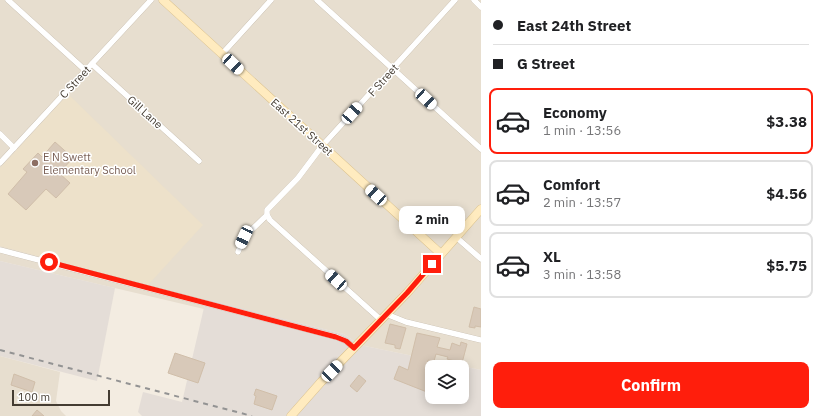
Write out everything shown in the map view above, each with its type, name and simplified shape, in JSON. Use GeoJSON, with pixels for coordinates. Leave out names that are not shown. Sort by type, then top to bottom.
{"type":"FeatureCollection","features":[{"type":"Feature","properties":{"kind":"main road","name":"East 21st Street"},"geometry":{"type":"LineString","coordinates":[[163,0],[441,254]]}},
{"type":"Feature","properties":{"kind":"main road"},"geometry":{"type":"LineString","coordinates":[[291,416],[481,209]]}},
{"type":"Feature","properties":{"kind":"street"},"geometry":{"type":"LineString","coordinates":[[8,0],[86,71]]}},
{"type":"Feature","properties":{"kind":"street","name":"C Street"},"geometry":{"type":"LineString","coordinates":[[0,163],[151,0]]}},
{"type":"Feature","properties":{"kind":"street"},"geometry":{"type":"LineString","coordinates":[[222,54],[271,0]]}},
{"type":"Feature","properties":{"kind":"street"},"geometry":{"type":"LineString","coordinates":[[317,0],[481,149]]}},
{"type":"Feature","properties":{"kind":"street","name":"F Street"},"geometry":{"type":"LineString","coordinates":[[238,252],[244,237],[267,215],[267,210],[298,178],[322,146],[455,0]]}},
{"type":"Feature","properties":{"kind":"street"},"geometry":{"type":"LineString","coordinates":[[474,0],[481,7]]}},
{"type":"Feature","properties":{"kind":"street","name":"Gill Lane"},"geometry":{"type":"LineString","coordinates":[[92,64],[199,160]]}},
{"type":"Feature","properties":{"kind":"street"},"geometry":{"type":"LineString","coordinates":[[0,134],[14,148]]}},
{"type":"Feature","properties":{"kind":"street"},"geometry":{"type":"LineString","coordinates":[[267,215],[270,220],[383,317],[481,340]]}},
{"type":"Feature","properties":{"kind":"street"},"geometry":{"type":"LineString","coordinates":[[456,237],[481,259]]}},
{"type":"Feature","properties":{"kind":"street"},"geometry":{"type":"LineString","coordinates":[[0,250],[336,337],[346,341],[354,348]]}},
{"type":"Feature","properties":{"kind":"shaded area"},"geometry":{"type":"Polygon","coordinates":[[[0,0],[481,0],[481,370],[469,368],[469,360],[433,360],[360,345],[344,334],[206,300],[204,309],[0,261],[0,0]]]}},
{"type":"Feature","properties":{"kind":"shaded area"},"geometry":{"type":"Polygon","coordinates":[[[68,94],[203,225],[148,285],[0,246],[0,168],[68,94]]]}},
{"type":"Feature","properties":{"kind":"shaded area"},"geometry":{"type":"Polygon","coordinates":[[[0,261],[115,288],[97,381],[0,356],[0,261]]]}},
{"type":"Feature","properties":{"kind":"shaded area"},"geometry":{"type":"Polygon","coordinates":[[[206,299],[344,334],[360,345],[433,360],[425,360],[425,404],[469,404],[469,368],[481,370],[481,416],[142,416],[138,412],[143,392],[182,402],[206,299]]]}},
{"type":"Feature","properties":{"kind":"shaded area"},"geometry":{"type":"Polygon","coordinates":[[[0,356],[60,372],[56,401],[61,411],[66,416],[0,416],[0,356]]]}},
{"type":"Feature","properties":{"kind":"building"},"geometry":{"type":"Polygon","coordinates":[[[55,142],[73,158],[59,173],[70,183],[56,198],[46,189],[26,210],[8,194],[27,172],[23,169],[38,153],[42,157],[55,142]]]}},
{"type":"Feature","properties":{"kind":"building"},"geometry":{"type":"Polygon","coordinates":[[[474,307],[481,309],[481,327],[469,327],[474,307]]]}},
{"type":"Feature","properties":{"kind":"building"},"geometry":{"type":"Polygon","coordinates":[[[390,324],[406,328],[400,349],[395,348],[395,345],[385,343],[390,324]]]}},
{"type":"Feature","properties":{"kind":"building"},"geometry":{"type":"Polygon","coordinates":[[[417,333],[440,338],[437,347],[450,350],[452,343],[460,346],[461,342],[467,344],[463,360],[451,360],[447,359],[448,357],[436,354],[434,360],[425,360],[425,391],[394,379],[399,366],[408,370],[417,333]]]}},
{"type":"Feature","properties":{"kind":"building"},"geometry":{"type":"Polygon","coordinates":[[[175,353],[205,363],[198,383],[168,373],[175,353]]]}},
{"type":"Feature","properties":{"kind":"building"},"geometry":{"type":"Polygon","coordinates":[[[14,374],[35,382],[32,392],[11,385],[14,374]]]}},
{"type":"Feature","properties":{"kind":"building"},"geometry":{"type":"Polygon","coordinates":[[[359,375],[366,381],[357,392],[350,386],[359,375]]]}},
{"type":"Feature","properties":{"kind":"building"},"geometry":{"type":"Polygon","coordinates":[[[256,389],[277,396],[272,410],[254,404],[256,389]]]}},
{"type":"Feature","properties":{"kind":"building"},"geometry":{"type":"Polygon","coordinates":[[[37,410],[44,416],[32,416],[37,410]]]}},
{"type":"Feature","properties":{"kind":"railway"},"geometry":{"type":"LineString","coordinates":[[0,350],[252,416]]}},
{"type":"Feature","properties":{"kind":"place","name":"E N Swett Elementary School"},"geometry":{"type":"Point","coordinates":[35,163]}},
{"type":"Feature","properties":{"kind":"route"},"geometry":{"type":"LineString","coordinates":[[49,262],[336,337],[346,341],[354,348],[407,293],[432,264]]}}]}
